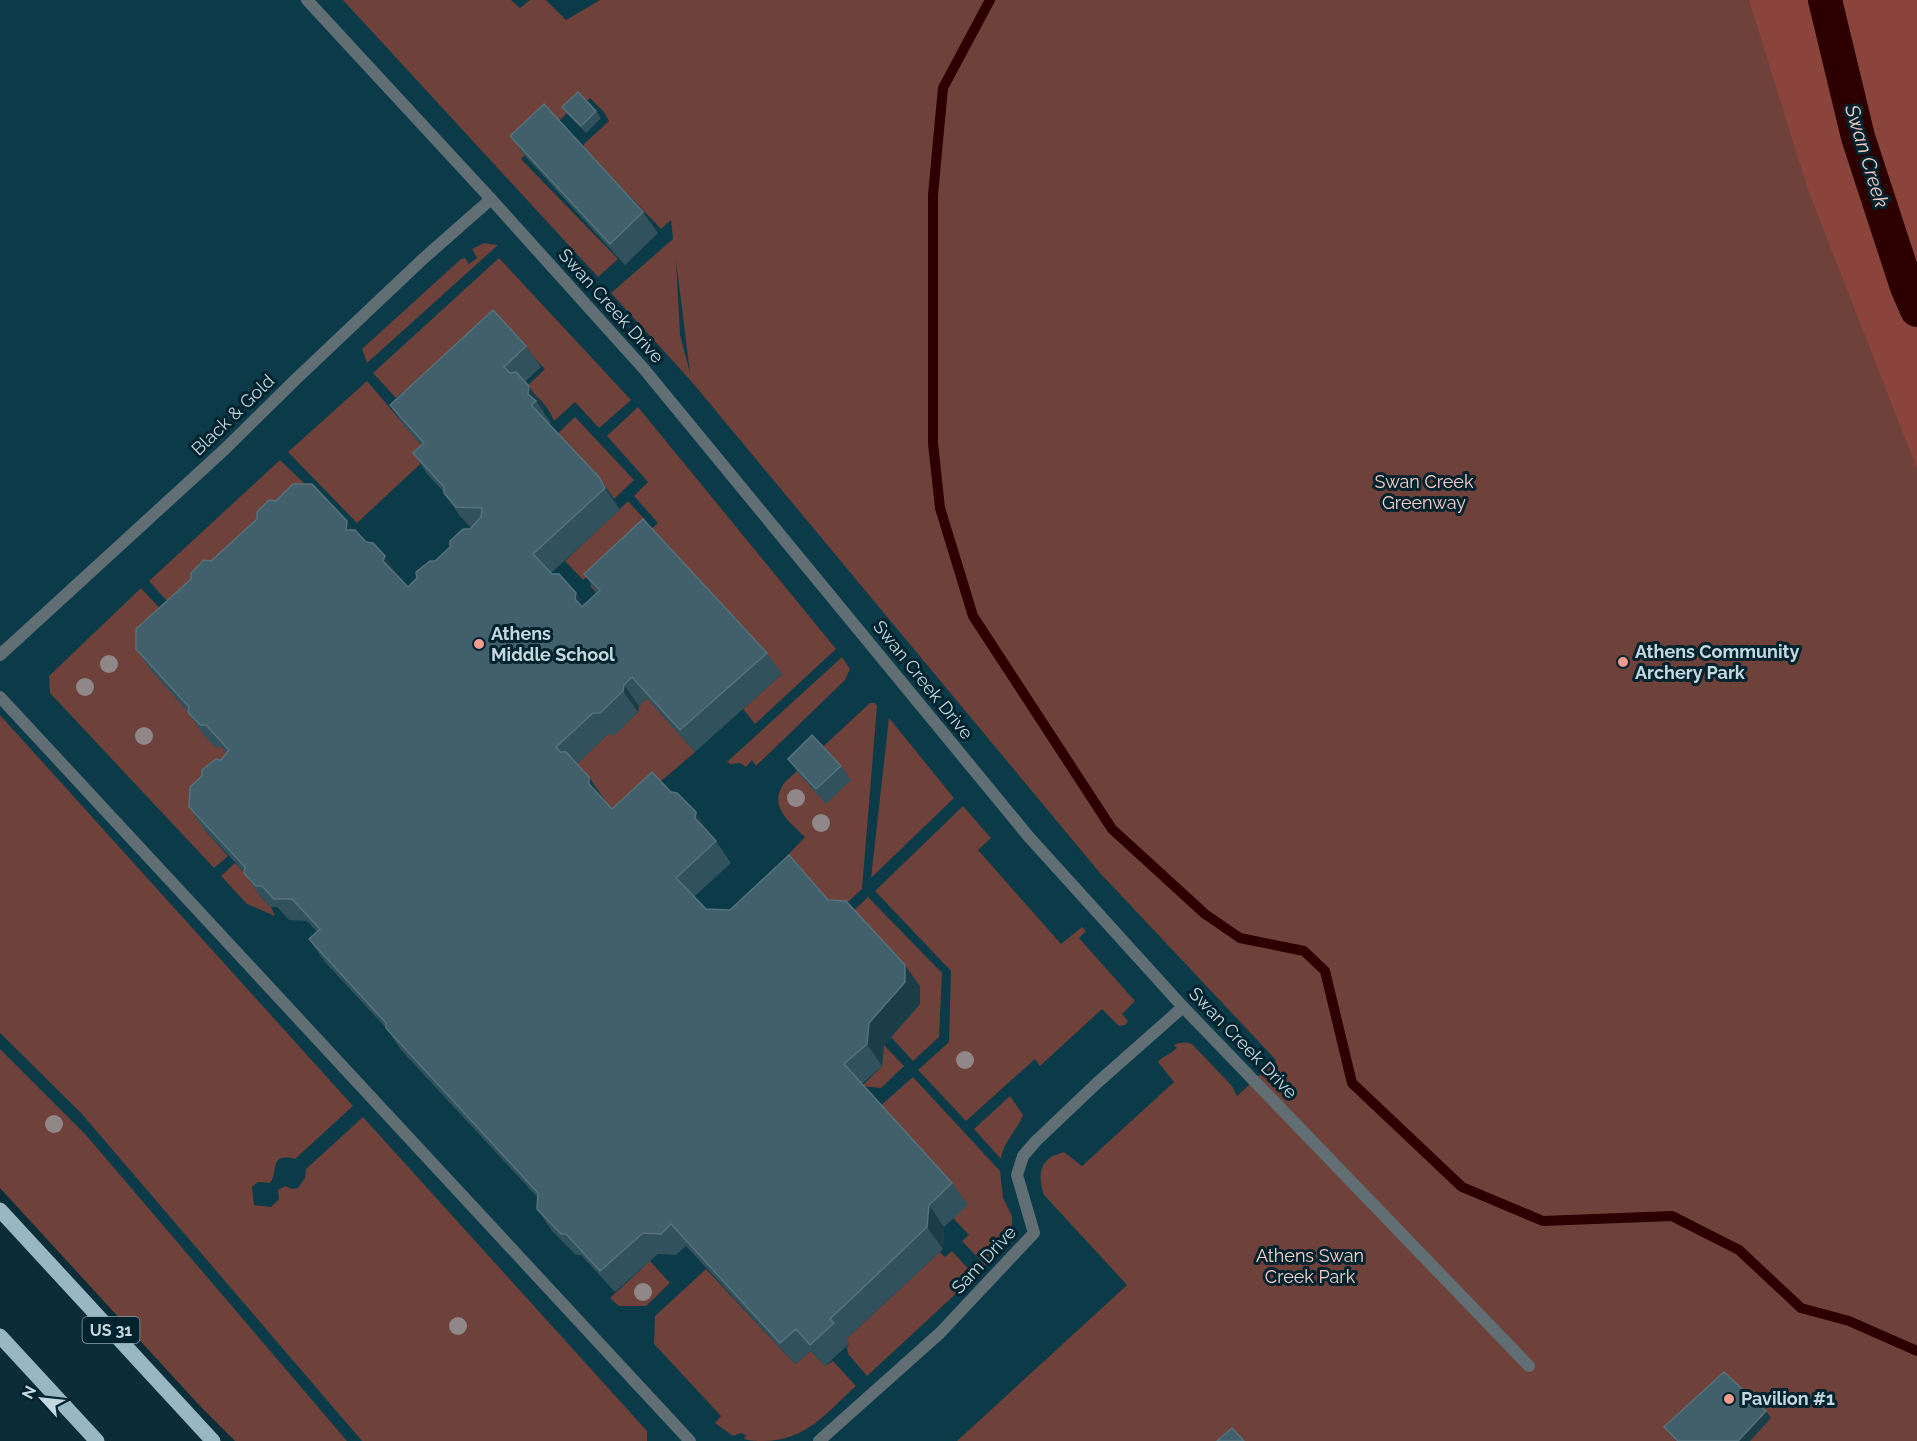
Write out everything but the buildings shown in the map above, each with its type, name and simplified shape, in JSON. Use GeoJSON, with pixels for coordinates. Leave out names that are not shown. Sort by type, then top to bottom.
{"type":"FeatureCollection","features":[{"type":"Feature","properties":{"kind":"main road","name":"US 31"},"geometry":{"type":"LineString","coordinates":[[0,1210],[213,1441]]}},
{"type":"Feature","properties":{"kind":"main road"},"geometry":{"type":"LineString","coordinates":[[2,1340],[98,1441]]}},
{"type":"Feature","properties":{"kind":"lane","name":"Swan Creek Drive"},"geometry":{"type":"LineString","coordinates":[[306,0],[491,199],[644,369],[1029,837],[1183,1007],[1529,1366]]}},
{"type":"Feature","properties":{"kind":"lane","name":"Black & Gold"},"geometry":{"type":"LineString","coordinates":[[0,655],[225,449],[424,258],[491,199]]}},
{"type":"Feature","properties":{"kind":"lane"},"geometry":{"type":"LineString","coordinates":[[0,697],[690,1441]]}},
{"type":"Feature","properties":{"kind":"lane","name":"Sam Drive"},"geometry":{"type":"LineString","coordinates":[[819,1441],[940,1333],[1034,1233],[1017,1175],[1023,1156],[1097,1083],[1183,1007]]}},
{"type":"Feature","properties":{"kind":"shaded area","name":"Athens Middle School"},"geometry":{"type":"Polygon","coordinates":[[[0,0],[746,0],[1308,1030],[1237,1097],[1127,1285],[957,1441],[249,1441],[0,1173],[0,0]]]}},
{"type":"Feature","properties":{"kind":"shaded area"},"geometry":{"type":"Polygon","coordinates":[[[1749,0],[1917,0],[1917,469],[1807,187],[1749,0]]]}},
{"type":"Feature","properties":{"kind":"green space","name":"Swan Creek Greenway"},"geometry":{"type":"Polygon","coordinates":[[[343,0],[511,0],[520,8],[530,0],[546,0],[566,20],[600,0],[1917,0],[1917,1441],[957,1441],[1127,1285],[1044,1195],[1041,1186],[1041,1170],[1046,1161],[1064,1152],[1082,1166],[1174,1082],[1158,1062],[1177,1048],[1174,1045],[1192,1044],[1232,1086],[1237,1096],[1276,1060],[1100,873],[691,381],[611,293],[673,239],[671,220],[661,229],[584,148],[584,144],[609,121],[604,112],[590,98],[586,102],[582,98],[521,159],[618,259],[598,277],[343,0]],[[676,261],[680,335],[690,373],[676,261]]]}},
{"type":"Feature","properties":{"kind":"green space"},"geometry":{"type":"Polygon","coordinates":[[[484,243],[498,245],[367,363],[362,349],[461,259],[465,258],[469,264],[477,258],[472,249],[484,243]]]}},
{"type":"Feature","properties":{"kind":"green space"},"geometry":{"type":"Polygon","coordinates":[[[499,258],[631,400],[599,428],[575,402],[554,421],[542,402],[525,388],[545,369],[508,332],[410,403],[401,393],[396,398],[373,373],[499,258]]]}},
{"type":"Feature","properties":{"kind":"green space"},"geometry":{"type":"Polygon","coordinates":[[[367,381],[430,455],[357,523],[288,452],[367,381]]]}},
{"type":"Feature","properties":{"kind":"green space"},"geometry":{"type":"Polygon","coordinates":[[[638,407],[836,649],[755,724],[743,709],[782,674],[599,596],[590,586],[658,523],[634,496],[648,482],[607,436],[638,407]]]}},
{"type":"Feature","properties":{"kind":"green space"},"geometry":{"type":"Polygon","coordinates":[[[575,417],[634,480],[614,499],[555,436],[575,417]]]}},
{"type":"Feature","properties":{"kind":"green space"},"geometry":{"type":"Polygon","coordinates":[[[280,460],[328,506],[184,620],[149,581],[280,460]]]}},
{"type":"Feature","properties":{"kind":"green space"},"geometry":{"type":"Polygon","coordinates":[[[628,501],[647,522],[583,580],[565,561],[628,501]]]}},
{"type":"Feature","properties":{"kind":"green space"},"geometry":{"type":"Polygon","coordinates":[[[141,588],[165,614],[151,670],[204,728],[204,734],[215,746],[222,747],[244,772],[204,829],[228,856],[214,868],[50,693],[49,676],[141,588]]]}},
{"type":"Feature","properties":{"kind":"green space"},"geometry":{"type":"Polygon","coordinates":[[[842,657],[850,669],[845,680],[756,766],[752,760],[746,767],[740,763],[727,762],[842,657]]]}},
{"type":"Feature","properties":{"kind":"green space"},"geometry":{"type":"Polygon","coordinates":[[[647,698],[695,752],[617,819],[571,769],[608,734],[615,734],[638,712],[639,706],[647,698]]]}},
{"type":"Feature","properties":{"kind":"green space"},"geometry":{"type":"Polygon","coordinates":[[[870,703],[875,703],[877,706],[862,889],[836,913],[785,858],[805,837],[782,812],[778,798],[785,782],[870,703]]]}},
{"type":"Feature","properties":{"kind":"green space"},"geometry":{"type":"Polygon","coordinates":[[[0,715],[353,1106],[295,1159],[281,1158],[270,1183],[258,1182],[252,1187],[254,1205],[271,1207],[279,1199],[278,1190],[285,1186],[292,1189],[298,1188],[305,1178],[306,1169],[363,1117],[647,1431],[647,1441],[362,1441],[81,1113],[0,1033],[0,715]]]}},
{"type":"Feature","properties":{"kind":"green space"},"geometry":{"type":"Polygon","coordinates":[[[889,718],[954,798],[871,878],[889,718]]]}},
{"type":"Feature","properties":{"kind":"green space"},"geometry":{"type":"Polygon","coordinates":[[[963,806],[991,838],[978,850],[1061,944],[1082,927],[1086,931],[1079,938],[1135,1001],[1122,1014],[1128,1021],[1125,1025],[1119,1026],[1102,1009],[1040,1066],[1035,1059],[966,1121],[918,1070],[949,1042],[951,971],[875,891],[963,806]]]}},
{"type":"Feature","properties":{"kind":"green space"},"geometry":{"type":"Polygon","coordinates":[[[235,863],[260,889],[259,895],[271,907],[275,916],[247,904],[221,876],[235,863]]]}},
{"type":"Feature","properties":{"kind":"green space"},"geometry":{"type":"Polygon","coordinates":[[[868,897],[942,973],[939,1037],[913,1061],[891,1037],[920,1004],[843,921],[868,897]]]}},
{"type":"Feature","properties":{"kind":"green space"},"geometry":{"type":"Polygon","coordinates":[[[884,1045],[904,1066],[881,1088],[862,1086],[882,1066],[884,1045]]]}},
{"type":"Feature","properties":{"kind":"green space"},"geometry":{"type":"Polygon","coordinates":[[[0,1049],[86,1135],[347,1441],[235,1441],[200,1406],[0,1188],[0,1049]]]}},
{"type":"Feature","properties":{"kind":"green space"},"geometry":{"type":"Polygon","coordinates":[[[913,1077],[1000,1171],[1003,1198],[1012,1216],[1012,1235],[986,1266],[962,1241],[969,1235],[953,1218],[967,1204],[879,1107],[913,1077]]]}},
{"type":"Feature","properties":{"kind":"green space"},"geometry":{"type":"Polygon","coordinates":[[[1010,1096],[1023,1115],[1004,1147],[1001,1159],[974,1129],[1010,1096]]]}},
{"type":"Feature","properties":{"kind":"green space"},"geometry":{"type":"Polygon","coordinates":[[[943,1249],[940,1253],[945,1257],[952,1251],[975,1276],[867,1376],[848,1354],[849,1344],[845,1340],[943,1249]]]}},
{"type":"Feature","properties":{"kind":"green space"},"geometry":{"type":"Polygon","coordinates":[[[650,1261],[670,1283],[646,1306],[619,1306],[610,1298],[650,1261]]]}},
{"type":"Feature","properties":{"kind":"green space"},"geometry":{"type":"Polygon","coordinates":[[[706,1269],[795,1364],[811,1351],[825,1366],[833,1361],[856,1386],[814,1424],[803,1431],[778,1440],[751,1441],[744,1439],[746,1435],[741,1433],[733,1436],[715,1423],[721,1416],[654,1344],[655,1316],[706,1269]]]}},
{"type":"Feature","properties":{"kind":"waterway"},"geometry":{"type":"LineString","coordinates":[[990,0],[943,88],[933,195],[933,443],[940,508],[973,616],[1112,829],[1205,914],[1240,938],[1304,951],[1325,971],[1352,1083],[1462,1187],[1543,1221],[1672,1216],[1739,1250],[1801,1308],[1849,1321],[1917,1351]]}},
{"type":"Feature","properties":{"kind":"waterway","name":"Swan Creek"},"geometry":{"type":"LineString","coordinates":[[1825,0],[1858,137],[1907,287],[1917,310]]}},
{"type":"Feature","properties":{"kind":"place","name":"Athens Middle School"},"geometry":{"type":"Point","coordinates":[479,644]}},
{"type":"Feature","properties":{"kind":"place","name":"Athens Community Archery Park"},"geometry":{"type":"Point","coordinates":[1623,662]}},
{"type":"Feature","properties":{"kind":"place","name":"Pavilion #1"},"geometry":{"type":"Point","coordinates":[1729,1399]}},
{"type":"Feature","properties":{"kind":"park label","name":"Athens Swan Creek Park"},"geometry":{"type":"Point","coordinates":[1310,1266]}}]}
